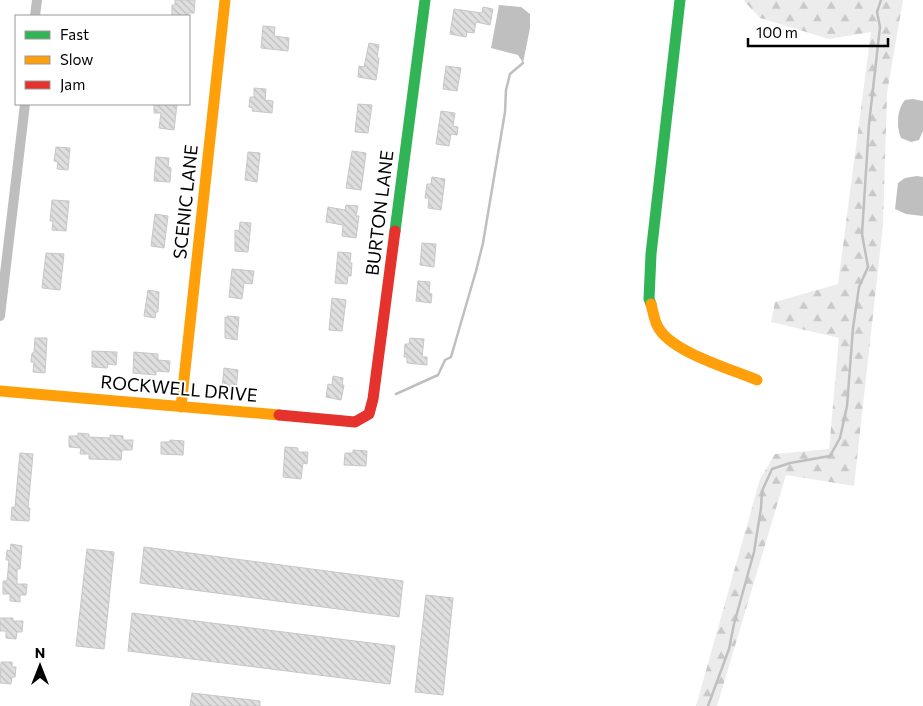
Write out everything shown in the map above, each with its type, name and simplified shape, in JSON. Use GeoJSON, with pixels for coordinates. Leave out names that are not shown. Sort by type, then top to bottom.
{"type":"FeatureCollection","features":[{"type":"Feature","properties":{"kind":"street"},"geometry":{"type":"LineString","coordinates":[[35,15],[37,0]]}},
{"type":"Feature","properties":{"kind":"street","name":"SCENIC LANE"},"geometry":{"type":"LineString","coordinates":[[181,407],[226,0]]}},
{"type":"Feature","properties":{"kind":"street","name":"BURTON LANE"},"geometry":{"type":"LineString","coordinates":[[355,422],[369,414],[373,399],[425,0]]}},
{"type":"Feature","properties":{"kind":"street"},"geometry":{"type":"LineString","coordinates":[[680,0],[650,262],[649,299],[658,327],[669,340],[697,356],[757,380]]}},
{"type":"Feature","properties":{"kind":"street"},"geometry":{"type":"LineString","coordinates":[[0,316],[25,105]]}},
{"type":"Feature","properties":{"kind":"street","name":"ROCKWELL DRIVE"},"geometry":{"type":"LineString","coordinates":[[0,391],[355,422]]}},
{"type":"Feature","properties":{"kind":"green space"},"geometry":{"type":"Polygon","coordinates":[[[743,0],[903,0],[887,93],[883,225],[854,486],[786,475],[717,706],[696,706],[760,479],[775,454],[829,449],[839,338],[771,322],[775,302],[838,284],[871,32],[829,39],[760,18],[743,0]]]}},
{"type":"Feature","properties":{"kind":"shaded area"},"geometry":{"type":"Polygon","coordinates":[[[499,5],[521,7],[530,14],[530,28],[523,63],[518,55],[491,48],[499,5]]]}},
{"type":"Feature","properties":{"kind":"shaded area"},"geometry":{"type":"Polygon","coordinates":[[[905,100],[923,101],[923,131],[919,140],[911,142],[901,138],[898,129],[898,118],[900,108],[905,100]]]}},
{"type":"Feature","properties":{"kind":"shaded area"},"geometry":{"type":"Polygon","coordinates":[[[923,177],[923,216],[906,214],[895,209],[898,183],[905,178],[923,177]]]}},
{"type":"Feature","properties":{"kind":"building"},"geometry":{"type":"Polygon","coordinates":[[[175,0],[195,0],[194,13],[172,15],[172,5],[175,5],[175,0]]]}},
{"type":"Feature","properties":{"kind":"building"},"geometry":{"type":"Polygon","coordinates":[[[483,7],[493,9],[490,25],[476,22],[474,33],[467,32],[466,37],[450,34],[454,9],[482,13],[483,7]]]}},
{"type":"Feature","properties":{"kind":"building"},"geometry":{"type":"Polygon","coordinates":[[[263,26],[275,27],[274,36],[289,38],[288,51],[261,48],[263,26]]]}},
{"type":"Feature","properties":{"kind":"building"},"geometry":{"type":"Polygon","coordinates":[[[369,43],[379,45],[376,80],[358,77],[359,66],[364,67],[369,43]]]}},
{"type":"Feature","properties":{"kind":"building"},"geometry":{"type":"Polygon","coordinates":[[[446,66],[461,68],[457,91],[443,89],[446,66]]]}},
{"type":"Feature","properties":{"kind":"building"},"geometry":{"type":"Polygon","coordinates":[[[254,88],[266,89],[265,100],[273,101],[272,113],[252,111],[253,108],[249,107],[250,97],[254,97],[254,88]]]}},
{"type":"Feature","properties":{"kind":"building"},"geometry":{"type":"Polygon","coordinates":[[[358,104],[372,105],[368,133],[355,132],[358,104]]]}},
{"type":"Feature","properties":{"kind":"building"},"geometry":{"type":"Polygon","coordinates":[[[154,105],[177,105],[174,130],[159,128],[161,113],[154,113],[154,105]]]}},
{"type":"Feature","properties":{"kind":"building"},"geometry":{"type":"Polygon","coordinates":[[[441,111],[455,113],[453,126],[458,127],[457,135],[451,134],[449,146],[436,144],[441,111]]]}},
{"type":"Feature","properties":{"kind":"building"},"geometry":{"type":"Polygon","coordinates":[[[56,147],[70,148],[68,170],[57,169],[58,162],[54,161],[56,147]]]}},
{"type":"Feature","properties":{"kind":"building"},"geometry":{"type":"Polygon","coordinates":[[[352,151],[366,153],[361,190],[346,188],[352,151]]]}},
{"type":"Feature","properties":{"kind":"building"},"geometry":{"type":"Polygon","coordinates":[[[248,152],[260,153],[257,182],[245,180],[248,152]]]}},
{"type":"Feature","properties":{"kind":"building"},"geometry":{"type":"Polygon","coordinates":[[[156,157],[169,158],[168,167],[171,168],[170,182],[154,181],[156,157]]]}},
{"type":"Feature","properties":{"kind":"building"},"geometry":{"type":"Polygon","coordinates":[[[432,177],[445,179],[441,210],[428,208],[429,198],[425,198],[427,184],[431,184],[432,177]]]}},
{"type":"Feature","properties":{"kind":"building"},"geometry":{"type":"Polygon","coordinates":[[[52,200],[69,201],[66,231],[52,230],[53,221],[50,221],[52,200]]]}},
{"type":"Feature","properties":{"kind":"building"},"geometry":{"type":"Polygon","coordinates":[[[346,205],[358,206],[356,216],[359,216],[356,238],[342,236],[343,225],[326,222],[328,207],[345,210],[346,205]]]}},
{"type":"Feature","properties":{"kind":"building"},"geometry":{"type":"Polygon","coordinates":[[[155,214],[168,216],[164,248],[151,246],[155,214]]]}},
{"type":"Feature","properties":{"kind":"building"},"geometry":{"type":"Polygon","coordinates":[[[240,222],[251,223],[248,252],[235,251],[235,230],[239,231],[240,222]]]}},
{"type":"Feature","properties":{"kind":"building"},"geometry":{"type":"Polygon","coordinates":[[[422,243],[436,244],[434,267],[420,265],[422,243]]]}},
{"type":"Feature","properties":{"kind":"building"},"geometry":{"type":"Polygon","coordinates":[[[338,252],[351,253],[351,276],[348,276],[347,284],[335,283],[338,252]]]}},
{"type":"Feature","properties":{"kind":"building"},"geometry":{"type":"Polygon","coordinates":[[[46,253],[64,254],[60,290],[42,288],[46,253]]]}},
{"type":"Feature","properties":{"kind":"building"},"geometry":{"type":"Polygon","coordinates":[[[232,269],[254,271],[252,284],[244,283],[242,299],[229,297],[232,269]]]}},
{"type":"Feature","properties":{"kind":"building"},"geometry":{"type":"Polygon","coordinates":[[[418,281],[430,282],[429,293],[432,294],[431,303],[416,301],[418,281]]]}},
{"type":"Feature","properties":{"kind":"building"},"geometry":{"type":"Polygon","coordinates":[[[148,290],[159,292],[158,312],[156,312],[155,318],[144,316],[148,290]]]}},
{"type":"Feature","properties":{"kind":"building"},"geometry":{"type":"Polygon","coordinates":[[[332,298],[346,300],[342,331],[329,330],[332,298]]]}},
{"type":"Feature","properties":{"kind":"building"},"geometry":{"type":"Polygon","coordinates":[[[227,316],[239,317],[237,340],[225,338],[225,317],[227,318],[227,316]]]}},
{"type":"Feature","properties":{"kind":"building"},"geometry":{"type":"Polygon","coordinates":[[[35,338],[47,338],[45,373],[33,372],[34,362],[31,362],[35,338]]]}},
{"type":"Feature","properties":{"kind":"building"},"geometry":{"type":"Polygon","coordinates":[[[410,338],[424,339],[422,357],[427,357],[427,365],[407,363],[407,357],[404,357],[405,344],[409,344],[410,338]]]}},
{"type":"Feature","properties":{"kind":"building"},"geometry":{"type":"Polygon","coordinates":[[[92,351],[117,352],[116,365],[108,364],[107,368],[92,367],[92,351]]]}},
{"type":"Feature","properties":{"kind":"building"},"geometry":{"type":"Polygon","coordinates":[[[134,352],[158,354],[158,360],[170,361],[169,372],[156,371],[156,375],[133,373],[134,352]]]}},
{"type":"Feature","properties":{"kind":"building"},"geometry":{"type":"Polygon","coordinates":[[[224,368],[238,370],[236,390],[222,389],[224,368]]]}},
{"type":"Feature","properties":{"kind":"building"},"geometry":{"type":"Polygon","coordinates":[[[333,376],[343,378],[342,385],[344,385],[341,400],[326,397],[328,384],[332,385],[333,376]]]}},
{"type":"Feature","properties":{"kind":"building"},"geometry":{"type":"Polygon","coordinates":[[[78,433],[89,434],[89,437],[110,438],[110,435],[123,436],[123,440],[133,440],[132,450],[122,450],[121,460],[89,459],[89,454],[80,454],[81,448],[69,447],[69,436],[78,436],[78,433]]]}},
{"type":"Feature","properties":{"kind":"building"},"geometry":{"type":"Polygon","coordinates":[[[170,440],[184,441],[183,455],[161,454],[161,442],[170,442],[170,440]]]}},
{"type":"Feature","properties":{"kind":"building"},"geometry":{"type":"Polygon","coordinates":[[[285,447],[298,448],[298,452],[308,452],[307,464],[303,463],[301,479],[283,477],[285,447]]]}},
{"type":"Feature","properties":{"kind":"building"},"geometry":{"type":"Polygon","coordinates":[[[353,450],[367,451],[366,466],[344,465],[345,453],[353,453],[353,450]]]}},
{"type":"Feature","properties":{"kind":"building"},"geometry":{"type":"Polygon","coordinates":[[[20,453],[33,454],[28,508],[30,508],[29,521],[11,520],[12,507],[15,507],[20,453]]]}},
{"type":"Feature","properties":{"kind":"building"},"geometry":{"type":"Polygon","coordinates":[[[11,544],[22,546],[20,569],[17,569],[17,584],[27,584],[26,595],[20,595],[20,602],[10,601],[10,594],[3,594],[3,581],[7,581],[9,560],[6,560],[7,550],[10,551],[11,544]]]}},
{"type":"Feature","properties":{"kind":"building"},"geometry":{"type":"Polygon","coordinates":[[[144,547],[403,581],[399,617],[140,583],[144,547]]]}},
{"type":"Feature","properties":{"kind":"building"},"geometry":{"type":"Polygon","coordinates":[[[87,549],[114,552],[104,649],[76,646],[87,549]]]}},
{"type":"Feature","properties":{"kind":"building"},"geometry":{"type":"Polygon","coordinates":[[[426,595],[453,598],[443,695],[415,692],[426,595]]]}},
{"type":"Feature","properties":{"kind":"building"},"geometry":{"type":"Polygon","coordinates":[[[132,613],[395,646],[390,684],[128,651],[132,613]]]}},
{"type":"Feature","properties":{"kind":"building"},"geometry":{"type":"Polygon","coordinates":[[[0,618],[13,618],[13,621],[23,621],[22,632],[17,632],[16,639],[6,638],[6,631],[0,631],[0,618]]]}},
{"type":"Feature","properties":{"kind":"building"},"geometry":{"type":"Polygon","coordinates":[[[1,662],[12,662],[12,667],[16,667],[15,677],[12,677],[11,684],[0,683],[1,662]]]}},
{"type":"Feature","properties":{"kind":"building"},"geometry":{"type":"Polygon","coordinates":[[[192,693],[260,701],[260,706],[190,706],[192,693]]]}},
{"type":"Feature","properties":{"kind":"waterway"},"geometry":{"type":"LineString","coordinates":[[708,706],[729,649],[754,552],[762,491],[772,469],[790,463],[830,456],[840,438],[847,406],[853,328],[859,287],[868,267],[862,234],[869,124],[880,27],[877,12],[881,0]]}},
{"type":"Feature","properties":{"kind":"waterway"},"geometry":{"type":"LineString","coordinates":[[396,394],[438,375],[445,360],[451,357],[483,243],[505,112],[506,90],[510,74],[523,63]]}},
{"type":"Feature","properties":{"kind":"traffic: fast"},"geometry":{"type":"LineString","coordinates":[[395,231],[425,0]]}},
{"type":"Feature","properties":{"kind":"traffic: fast"},"geometry":{"type":"LineString","coordinates":[[651,304],[649,299],[651,254],[680,0]]}},
{"type":"Feature","properties":{"kind":"traffic: slow"},"geometry":{"type":"LineString","coordinates":[[181,407],[225,0]]}},
{"type":"Feature","properties":{"kind":"traffic: slow"},"geometry":{"type":"LineString","coordinates":[[651,304],[658,327],[675,344],[703,359],[757,380]]}},
{"type":"Feature","properties":{"kind":"traffic: slow"},"geometry":{"type":"LineString","coordinates":[[0,391],[279,415]]}},
{"type":"Feature","properties":{"kind":"traffic: jam"},"geometry":{"type":"LineString","coordinates":[[279,415],[355,422],[369,414],[373,399],[395,231]]}}]}
